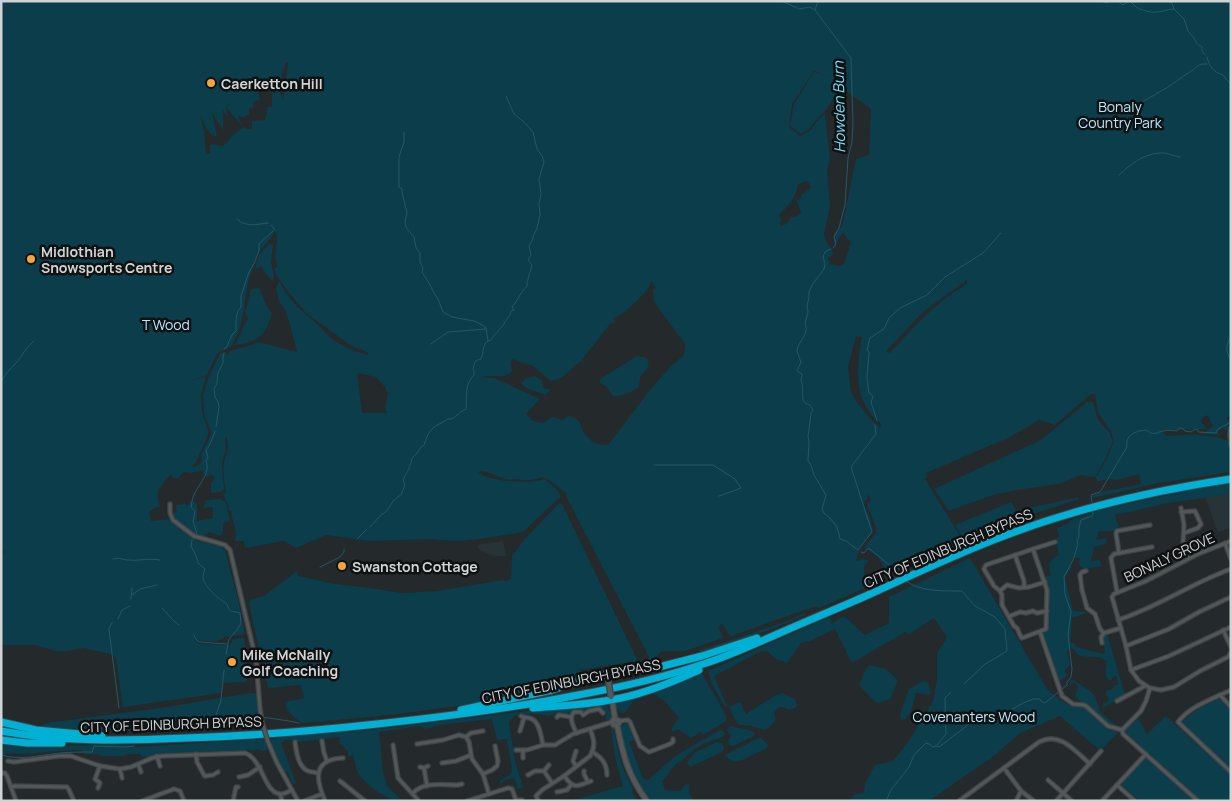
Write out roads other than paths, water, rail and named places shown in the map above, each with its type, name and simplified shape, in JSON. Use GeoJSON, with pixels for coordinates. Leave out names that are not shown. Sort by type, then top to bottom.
{"type":"FeatureCollection","features":[{"type":"Feature","properties":{"kind":"highway","name":"CITY OF EDINBURGH BYPASS"},"geometry":{"type":"LineString","coordinates":[[1,727],[59,735],[111,736],[275,730],[460,712],[614,685],[673,670],[702,660],[1026,523],[1167,485],[1231,475]]}},
{"type":"Feature","properties":{"kind":"highway","name":"CITY OF EDINBURGH BYPASS"},"geometry":{"type":"LineString","coordinates":[[1097,503],[1231,479]]}},
{"type":"Feature","properties":{"kind":"highway","name":"CITY OF EDINBURGH BYPASS"},"geometry":{"type":"LineString","coordinates":[[1,731],[68,739],[142,740],[250,735],[314,730],[537,703],[642,682],[706,664],[986,543],[1087,506]]}},
{"type":"Feature","properties":{"kind":"highway"},"geometry":{"type":"LineString","coordinates":[[659,667],[702,656],[757,638]]}},
{"type":"Feature","properties":{"kind":"highway"},"geometry":{"type":"LineString","coordinates":[[460,712],[579,704],[612,699],[659,686],[751,645]]}},
{"type":"Feature","properties":{"kind":"highway"},"geometry":{"type":"LineString","coordinates":[[460,712],[607,675]]}},
{"type":"Feature","properties":{"kind":"highway"},"geometry":{"type":"LineString","coordinates":[[1,722],[41,731],[111,736]]}},
{"type":"Feature","properties":{"kind":"highway"},"geometry":{"type":"LineString","coordinates":[[1,740],[27,743],[142,740]]}},
{"type":"Feature","properties":{"kind":"street"},"geometry":{"type":"LineString","coordinates":[[1231,428],[1231,445]]}},
{"type":"Feature","properties":{"kind":"street"},"geometry":{"type":"LineString","coordinates":[[170,504],[173,520],[194,536],[229,547],[256,660],[262,722],[277,763],[298,801]]}},
{"type":"Feature","properties":{"kind":"street"},"geometry":{"type":"LineString","coordinates":[[1184,533],[1200,526],[1195,511],[1181,510],[1184,525],[1183,544],[1189,558]]}},
{"type":"Feature","properties":{"kind":"street"},"geometry":{"type":"LineString","coordinates":[[1119,553],[1117,531],[1150,525]]}},
{"type":"Feature","properties":{"kind":"street"},"geometry":{"type":"LineString","coordinates":[[1033,549],[1048,594],[1046,628],[1021,638],[1017,628],[1002,605],[1000,591],[994,586],[984,566],[1014,555],[1055,542]]}},
{"type":"Feature","properties":{"kind":"street","name":"BONALY GROVE"},"geometry":{"type":"LineString","coordinates":[[1117,592],[1146,581],[1189,558],[1231,542]]}},
{"type":"Feature","properties":{"kind":"street"},"geometry":{"type":"LineString","coordinates":[[1225,543],[1231,559]]}},
{"type":"Feature","properties":{"kind":"street"},"geometry":{"type":"LineString","coordinates":[[1152,547],[1114,554],[1111,558],[1117,592],[1112,594],[1112,597],[1134,676],[1150,688],[1161,690],[1174,687],[1228,657],[1231,652]]}},
{"type":"Feature","properties":{"kind":"street"},"geometry":{"type":"LineString","coordinates":[[1014,555],[1024,587]]}},
{"type":"Feature","properties":{"kind":"street"},"geometry":{"type":"LineString","coordinates":[[1118,620],[1145,610],[1200,582],[1231,569]]}},
{"type":"Feature","properties":{"kind":"street"},"geometry":{"type":"LineString","coordinates":[[1086,571],[1080,575],[1087,608],[1095,614],[1100,629],[1104,633]]}},
{"type":"Feature","properties":{"kind":"street"},"geometry":{"type":"LineString","coordinates":[[1000,591],[1007,585],[1016,588],[1029,588],[1045,582]]}},
{"type":"Feature","properties":{"kind":"street"},"geometry":{"type":"LineString","coordinates":[[1126,646],[1169,629],[1199,612],[1231,598]]}},
{"type":"Feature","properties":{"kind":"street"},"geometry":{"type":"LineString","coordinates":[[1010,616],[1020,612],[1033,611],[1037,613],[1047,611]]}},
{"type":"Feature","properties":{"kind":"street"},"geometry":{"type":"LineString","coordinates":[[1131,670],[1170,656],[1231,627]]}},
{"type":"Feature","properties":{"kind":"street"},"geometry":{"type":"LineString","coordinates":[[1102,643],[1101,637],[1104,633],[1121,628]]}},
{"type":"Feature","properties":{"kind":"street"},"geometry":{"type":"LineString","coordinates":[[1223,630],[1231,647]]}},
{"type":"Feature","properties":{"kind":"street"},"geometry":{"type":"LineString","coordinates":[[1040,632],[1061,694],[1071,703],[1086,706],[1111,728],[1122,730]]}},
{"type":"Feature","properties":{"kind":"street"},"geometry":{"type":"LineString","coordinates":[[647,801],[633,780],[624,759],[607,675],[659,667]]}},
{"type":"Feature","properties":{"kind":"street"},"geometry":{"type":"LineString","coordinates":[[1119,700],[1145,686]]}},
{"type":"Feature","properties":{"kind":"street"},"geometry":{"type":"LineString","coordinates":[[1122,730],[1141,711],[1150,688]]}},
{"type":"Feature","properties":{"kind":"street"},"geometry":{"type":"LineString","coordinates":[[1231,690],[1198,706],[1183,716],[1178,722],[1231,772]]}},
{"type":"Feature","properties":{"kind":"street"},"geometry":{"type":"LineString","coordinates":[[1220,695],[1231,707]]}},
{"type":"Feature","properties":{"kind":"street"},"geometry":{"type":"LineString","coordinates":[[571,717],[576,712],[581,712],[583,715],[589,711],[600,709],[603,713]]}},
{"type":"Feature","properties":{"kind":"street"},"geometry":{"type":"LineString","coordinates":[[557,717],[559,715],[571,717]]}},
{"type":"Feature","properties":{"kind":"street"},"geometry":{"type":"LineString","coordinates":[[520,731],[523,717],[535,718],[542,745]]}},
{"type":"Feature","properties":{"kind":"street"},"geometry":{"type":"LineString","coordinates":[[571,717],[576,733]]}},
{"type":"Feature","properties":{"kind":"street"},"geometry":{"type":"LineString","coordinates":[[516,750],[528,750],[542,745],[555,745],[576,733],[628,720],[638,743],[647,752],[671,746],[673,739]]}},
{"type":"Feature","properties":{"kind":"street"},"geometry":{"type":"LineString","coordinates":[[538,800],[536,796],[542,790],[588,759],[594,742],[590,729]]}},
{"type":"Feature","properties":{"kind":"street"},"geometry":{"type":"LineString","coordinates":[[466,737],[480,730]]}},
{"type":"Feature","properties":{"kind":"street"},"geometry":{"type":"LineString","coordinates":[[1122,730],[1123,734],[1198,801]]}},
{"type":"Feature","properties":{"kind":"street"},"geometry":{"type":"LineString","coordinates":[[419,742],[443,740],[459,735],[466,737]]}},
{"type":"Feature","properties":{"kind":"street"},"geometry":{"type":"LineString","coordinates":[[466,737],[471,755],[483,774],[489,794]]}},
{"type":"Feature","properties":{"kind":"street"},"geometry":{"type":"LineString","coordinates":[[959,801],[1039,742],[1052,738],[1065,742],[1090,764]]}},
{"type":"Feature","properties":{"kind":"street"},"geometry":{"type":"LineString","coordinates":[[324,743],[324,753],[327,761]]}},
{"type":"Feature","properties":{"kind":"street"},"geometry":{"type":"LineString","coordinates":[[296,744],[302,766],[308,771],[318,773]]}},
{"type":"Feature","properties":{"kind":"street"},"geometry":{"type":"LineString","coordinates":[[395,747],[398,778],[419,801]]}},
{"type":"Feature","properties":{"kind":"street"},"geometry":{"type":"LineString","coordinates":[[483,774],[499,766],[495,749]]}},
{"type":"Feature","properties":{"kind":"street"},"geometry":{"type":"LineString","coordinates":[[523,750],[523,758]]}},
{"type":"Feature","properties":{"kind":"street"},"geometry":{"type":"LineString","coordinates":[[592,752],[601,755],[606,766],[607,775]]}},
{"type":"Feature","properties":{"kind":"street"},"geometry":{"type":"LineString","coordinates":[[1056,801],[1101,752]]}},
{"type":"Feature","properties":{"kind":"street"},"geometry":{"type":"LineString","coordinates":[[8,761],[14,764],[59,756],[71,756],[100,766],[120,769],[157,756],[244,753],[252,757],[260,767],[273,791],[283,794],[292,790]]}},
{"type":"Feature","properties":{"kind":"street"},"geometry":{"type":"LineString","coordinates":[[196,754],[197,762],[205,776],[213,776],[218,772]]}},
{"type":"Feature","properties":{"kind":"street"},"geometry":{"type":"LineString","coordinates":[[576,754],[573,760],[576,766]]}},
{"type":"Feature","properties":{"kind":"street"},"geometry":{"type":"LineString","coordinates":[[1102,801],[1146,754]]}},
{"type":"Feature","properties":{"kind":"street"},"geometry":{"type":"LineString","coordinates":[[445,764],[456,762],[471,755]]}},
{"type":"Feature","properties":{"kind":"street"},"geometry":{"type":"LineString","coordinates":[[157,756],[160,766]]}},
{"type":"Feature","properties":{"kind":"street"},"geometry":{"type":"LineString","coordinates":[[325,801],[318,782],[320,768],[327,761],[337,757],[343,758]]}},
{"type":"Feature","properties":{"kind":"street"},"geometry":{"type":"LineString","coordinates":[[138,764],[141,772]]}},
{"type":"Feature","properties":{"kind":"street"},"geometry":{"type":"LineString","coordinates":[[544,771],[549,765]]}},
{"type":"Feature","properties":{"kind":"street"},"geometry":{"type":"LineString","coordinates":[[98,788],[100,783],[95,779],[100,766]]}},
{"type":"Feature","properties":{"kind":"street"},"geometry":{"type":"LineString","coordinates":[[239,777],[248,775],[260,767]]}},
{"type":"Feature","properties":{"kind":"street"},"geometry":{"type":"LineString","coordinates":[[424,767],[427,786]]}},
{"type":"Feature","properties":{"kind":"street"},"geometry":{"type":"LineString","coordinates":[[1004,768],[1022,791],[1034,801]]}},
{"type":"Feature","properties":{"kind":"street"},"geometry":{"type":"LineString","coordinates":[[120,769],[122,778]]}},
{"type":"Feature","properties":{"kind":"street"},"geometry":{"type":"LineString","coordinates":[[528,775],[535,771],[544,771]]}},
{"type":"Feature","properties":{"kind":"street"},"geometry":{"type":"LineString","coordinates":[[544,771],[552,783]]}},
{"type":"Feature","properties":{"kind":"street"},"geometry":{"type":"LineString","coordinates":[[564,776],[571,785],[577,786],[589,781],[584,771]]}},
{"type":"Feature","properties":{"kind":"street"},"geometry":{"type":"LineString","coordinates":[[1,773],[6,774],[16,801]]}},
{"type":"Feature","properties":{"kind":"street"},"geometry":{"type":"LineString","coordinates":[[1048,780],[1072,801]]}},
{"type":"Feature","properties":{"kind":"street"},"geometry":{"type":"LineString","coordinates":[[344,782],[365,801]]}},
{"type":"Feature","properties":{"kind":"street"},"geometry":{"type":"LineString","coordinates":[[557,792],[567,790],[571,785]]}},
{"type":"Feature","properties":{"kind":"street"},"geometry":{"type":"LineString","coordinates":[[1117,785],[1134,801]]}},
{"type":"Feature","properties":{"kind":"street"},"geometry":{"type":"LineString","coordinates":[[413,793],[418,788],[427,786],[460,786]]}},
{"type":"Feature","properties":{"kind":"street"},"geometry":{"type":"LineString","coordinates":[[11,787],[67,787],[74,801]]}},
{"type":"Feature","properties":{"kind":"street"},"geometry":{"type":"LineString","coordinates":[[233,801],[236,787],[238,787]]}},
{"type":"Feature","properties":{"kind":"street"},"geometry":{"type":"LineString","coordinates":[[467,801],[506,788],[512,789],[515,800],[522,800]]}},
{"type":"Feature","properties":{"kind":"street"},"geometry":{"type":"LineString","coordinates":[[142,801],[170,790],[180,791],[184,801]]}},
{"type":"Feature","properties":{"kind":"street"},"geometry":{"type":"LineString","coordinates":[[1016,801],[1022,791]]}},
{"type":"Feature","properties":{"kind":"street"},"geometry":{"type":"LineString","coordinates":[[280,794],[282,801]]}},
{"type":"Feature","properties":{"kind":"street"},"geometry":{"type":"LineString","coordinates":[[304,801],[322,794]]}},
{"type":"Feature","properties":{"kind":"street"},"geometry":{"type":"LineString","coordinates":[[154,796],[156,801]]}},
{"type":"Feature","properties":{"kind":"waterway","name":"Howden Burn"},"geometry":{"type":"LineString","coordinates":[[782,1],[799,9],[810,7],[815,10],[851,58],[852,142],[848,158],[845,205],[839,228],[834,237],[836,244],[833,248]]}},
{"type":"Feature","properties":{"kind":"waterway"},"geometry":{"type":"LineString","coordinates":[[815,10],[818,1]]}},
{"type":"Feature","properties":{"kind":"waterway"},"geometry":{"type":"LineString","coordinates":[[1101,1],[1107,3],[1110,1]]}},
{"type":"Feature","properties":{"kind":"waterway"},"geometry":{"type":"LineString","coordinates":[[1118,1],[1123,5],[1130,1],[1136,7],[1152,12],[1174,9]]}},
{"type":"Feature","properties":{"kind":"waterway"},"geometry":{"type":"LineString","coordinates":[[1168,1],[1172,3],[1174,9],[1184,19],[1188,31],[1197,44],[1202,47],[1205,55]]}},
{"type":"Feature","properties":{"kind":"waterway"},"geometry":{"type":"LineString","coordinates":[[1207,57],[1212,68],[1223,75],[1231,84]]}},
{"type":"Feature","properties":{"kind":"waterway"},"geometry":{"type":"LineString","coordinates":[[1195,68],[1201,64],[1207,64]]}},
{"type":"Feature","properties":{"kind":"waterway"},"geometry":{"type":"LineString","coordinates":[[1137,105],[1194,69]]}},
{"type":"Feature","properties":{"kind":"waterway"},"geometry":{"type":"LineString","coordinates":[[488,341],[491,340],[504,324],[511,311],[514,310],[512,307],[527,286],[532,265],[528,260],[531,255],[529,246],[537,228],[540,215],[539,204],[541,194],[539,179],[544,162],[537,149],[533,132],[514,114],[506,96]]}},
{"type":"Feature","properties":{"kind":"waterway"},"geometry":{"type":"LineString","coordinates":[[370,527],[386,512],[394,500],[402,494],[405,485],[403,480],[412,458],[424,445],[428,434],[434,427],[448,419],[452,419],[466,409],[467,387],[474,375],[475,363],[481,359],[488,341],[484,326],[474,321],[452,317],[443,312],[438,299],[422,272],[420,253],[416,248],[414,237],[406,227],[407,213],[402,189],[399,187],[399,157],[404,142],[404,132]]}},
{"type":"Feature","properties":{"kind":"waterway"},"geometry":{"type":"LineString","coordinates":[[1119,175],[1133,163],[1148,155],[1162,153],[1180,157]]}},
{"type":"Feature","properties":{"kind":"waterway"},"geometry":{"type":"LineString","coordinates":[[237,219],[244,224],[268,223]]}},
{"type":"Feature","properties":{"kind":"waterway"},"geometry":{"type":"LineString","coordinates":[[271,225],[275,230]]}},
{"type":"Feature","properties":{"kind":"waterway"},"geometry":{"type":"LineString","coordinates":[[224,349],[236,331],[236,318],[241,307],[241,296],[259,251],[259,244],[273,231]]}},
{"type":"Feature","properties":{"kind":"waterway"},"geometry":{"type":"LineString","coordinates":[[877,421],[871,402],[873,397],[869,393],[867,378],[869,352],[867,350],[870,338],[884,329],[889,318],[900,308],[927,295],[945,277],[983,253],[1001,233]]}},
{"type":"Feature","properties":{"kind":"waterway","name":"Howden Burn"},"geometry":{"type":"LineString","coordinates":[[831,249],[826,251],[823,256],[824,269],[809,292],[808,312],[805,323],[806,331],[797,351],[801,362],[797,371],[802,374],[801,381],[804,401],[813,410],[808,437],[808,461],[826,495],[822,509],[837,527],[840,539],[858,550],[872,532],[851,467],[876,434],[875,425]]}},
{"type":"Feature","properties":{"kind":"waterway"},"geometry":{"type":"LineString","coordinates":[[431,344],[448,332],[486,329]]}},
{"type":"Feature","properties":{"kind":"waterway"},"geometry":{"type":"LineString","coordinates":[[1231,336],[1227,345],[1231,359]]}},
{"type":"Feature","properties":{"kind":"waterway"},"geometry":{"type":"LineString","coordinates":[[1,382],[34,341]]}},
{"type":"Feature","properties":{"kind":"waterway"},"geometry":{"type":"LineString","coordinates":[[216,427],[219,407],[214,389],[223,363],[224,353]]}},
{"type":"Feature","properties":{"kind":"waterway"},"geometry":{"type":"LineString","coordinates":[[1092,503],[1091,495],[1100,492],[1127,447],[1128,439],[1132,434],[1146,430],[1153,433],[1166,430],[1177,431],[1179,428],[1191,432],[1195,429],[1198,432],[1216,433],[1218,429],[1231,422]]}},
{"type":"Feature","properties":{"kind":"waterway"},"geometry":{"type":"LineString","coordinates":[[197,534],[193,521],[195,511],[191,507],[193,496],[206,474],[206,461],[208,458],[206,450],[215,431]]}},
{"type":"Feature","properties":{"kind":"waterway"},"geometry":{"type":"LineString","coordinates":[[654,465],[713,465],[735,479],[741,488],[719,496]]}},
{"type":"Feature","properties":{"kind":"waterway"},"geometry":{"type":"LineString","coordinates":[[886,801],[891,790],[909,767],[914,755],[926,743],[933,747],[939,747],[974,719],[1004,714],[1033,699],[1040,699],[1045,703],[1067,685],[1072,669],[1068,635],[1071,612],[1065,594],[1064,577],[1073,560],[1078,544],[1081,520],[1092,516],[1093,510]]}},
{"type":"Feature","properties":{"kind":"waterway"},"geometry":{"type":"LineString","coordinates":[[357,539],[366,530]]}},
{"type":"Feature","properties":{"kind":"waterway"},"geometry":{"type":"LineString","coordinates":[[192,540],[191,546],[198,563],[205,569],[203,574],[204,581],[216,596],[227,604],[230,610],[240,613],[241,623],[229,639],[226,654]]}},
{"type":"Feature","properties":{"kind":"waterway"},"geometry":{"type":"LineString","coordinates":[[320,567],[340,557],[344,549]]}},
{"type":"Feature","properties":{"kind":"waterway","name":"Howden Burn"},"geometry":{"type":"LineString","coordinates":[[861,552],[864,553],[867,549],[870,549],[900,574]]}},
{"type":"Feature","properties":{"kind":"waterway"},"geometry":{"type":"LineString","coordinates":[[113,559],[160,560]]}},
{"type":"Feature","properties":{"kind":"waterway","name":"Howden Burn"},"geometry":{"type":"LineString","coordinates":[[906,581],[911,585],[925,589],[962,591],[975,606],[995,617],[1005,629],[1007,651],[984,665],[964,684]]}},
{"type":"Feature","properties":{"kind":"waterway"},"geometry":{"type":"LineString","coordinates":[[132,595],[140,589],[157,585]]}},
{"type":"Feature","properties":{"kind":"waterway"},"geometry":{"type":"LineString","coordinates":[[131,599],[132,588]]}},
{"type":"Feature","properties":{"kind":"waterway"},"geometry":{"type":"LineString","coordinates":[[118,619],[122,610],[130,606]]}},
{"type":"Feature","properties":{"kind":"waterway"},"geometry":{"type":"LineString","coordinates":[[162,608],[179,625]]}},
{"type":"Feature","properties":{"kind":"waterway"},"geometry":{"type":"LineString","coordinates":[[112,623],[109,630],[119,708]]}},
{"type":"Feature","properties":{"kind":"waterway"},"geometry":{"type":"LineString","coordinates":[[194,635],[199,642],[227,644]]}},
{"type":"Feature","properties":{"kind":"waterway"},"geometry":{"type":"LineString","coordinates":[[214,721],[221,700],[224,670]]}},
{"type":"Feature","properties":{"kind":"waterway","name":"Howden Burn"},"geometry":{"type":"LineString","coordinates":[[937,745],[946,734],[945,698],[951,692]]}},
{"type":"Feature","properties":{"kind":"waterway"},"geometry":{"type":"LineString","coordinates":[[182,729],[218,720],[240,717],[270,718],[299,723]]}},
{"type":"Feature","properties":{"kind":"waterway"},"geometry":{"type":"LineString","coordinates":[[1,755],[23,758],[92,752],[94,746],[134,746]]}},
{"type":"Feature","properties":{"kind":"place","name":"Caerketton Hill"},"geometry":{"type":"Point","coordinates":[211,83]}},
{"type":"Feature","properties":{"kind":"place","name":"Midlothian Snowsports Centre"},"geometry":{"type":"Point","coordinates":[31,259]}},
{"type":"Feature","properties":{"kind":"place","name":"Swanston Cottage"},"geometry":{"type":"Point","coordinates":[342,566]}},
{"type":"Feature","properties":{"kind":"place","name":"Mike McNally Golf Coaching"},"geometry":{"type":"Point","coordinates":[232,662]}},
{"type":"Feature","properties":{"kind":"park label","name":"Bonaly Country Park"},"geometry":{"type":"Point","coordinates":[1120,114]}},
{"type":"Feature","properties":{"kind":"park label","name":"T Wood"},"geometry":{"type":"Point","coordinates":[166,324]}},
{"type":"Feature","properties":{"kind":"park label","name":"Covenanters Wood"},"geometry":{"type":"Point","coordinates":[974,716]}}]}
